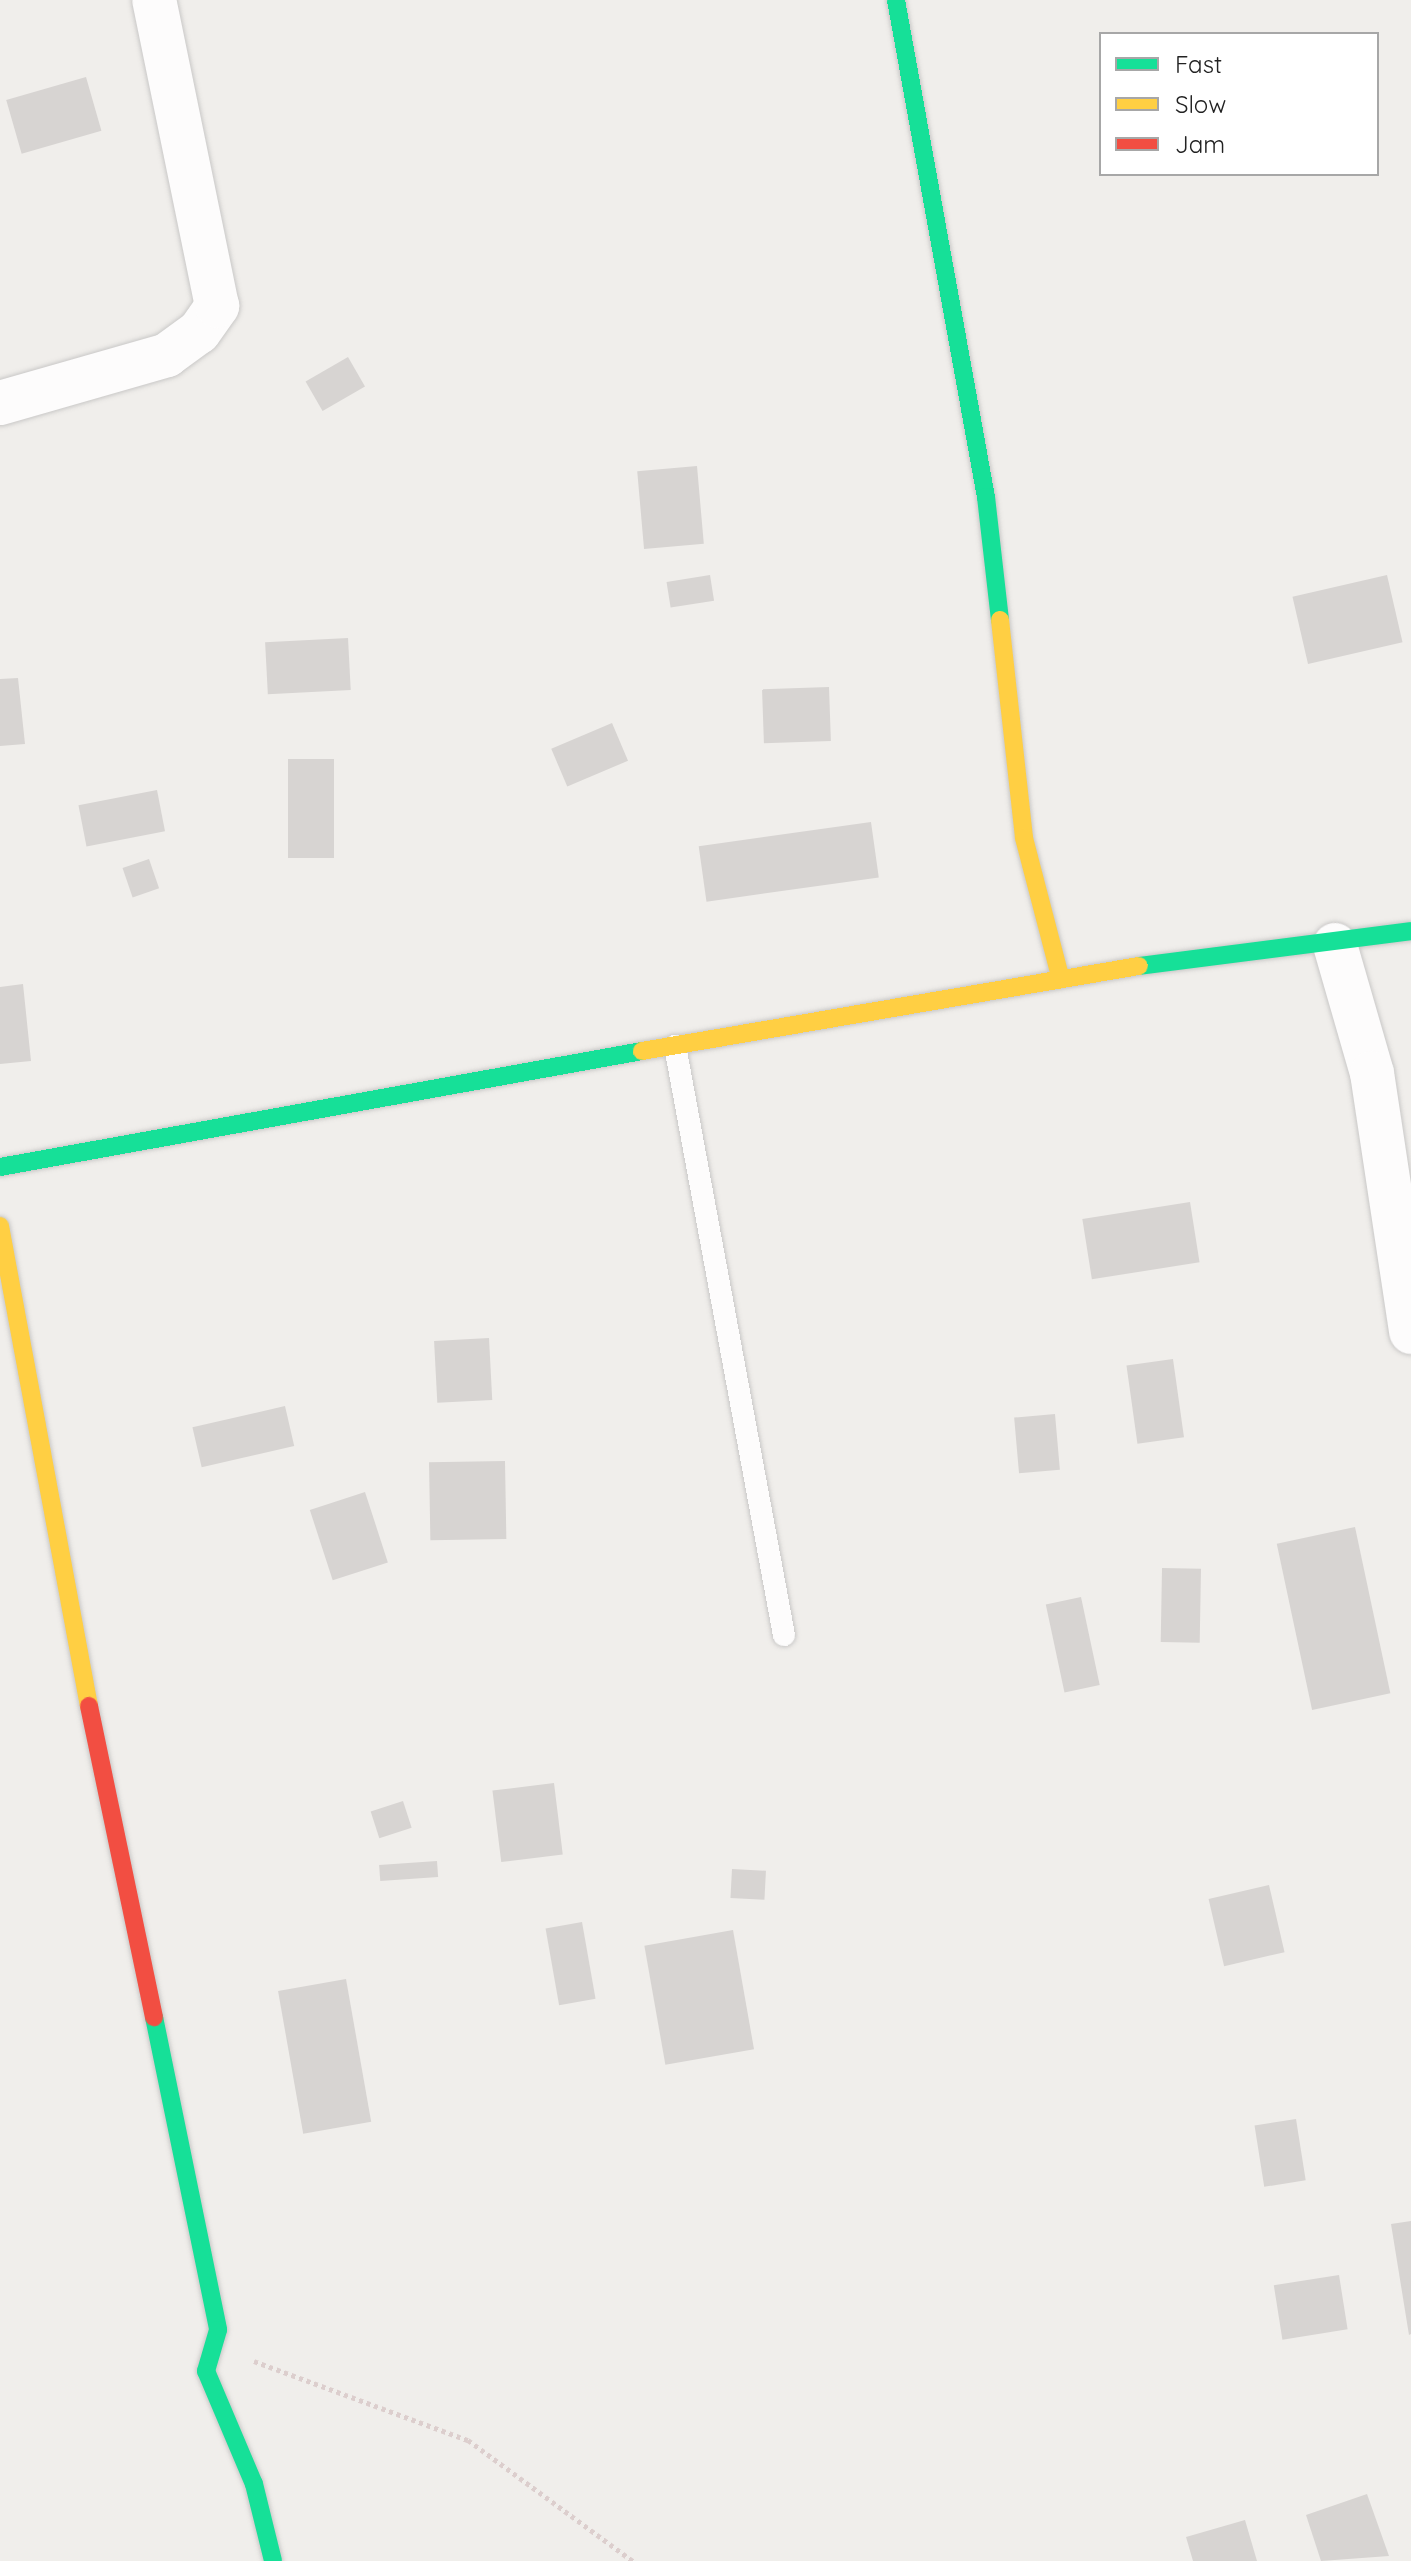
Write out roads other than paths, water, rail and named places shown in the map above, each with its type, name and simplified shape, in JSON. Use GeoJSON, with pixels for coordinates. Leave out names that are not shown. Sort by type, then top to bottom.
{"type":"FeatureCollection","features":[{"type":"Feature","properties":{"kind":"street"},"geometry":{"type":"LineString","coordinates":[[0,403],[167,355],[199,332],[217,306],[154,0]]}},
{"type":"Feature","properties":{"kind":"street"},"geometry":{"type":"LineString","coordinates":[[896,0],[986,497],[1024,838],[1060,976]]}},
{"type":"Feature","properties":{"kind":"street"},"geometry":{"type":"LineString","coordinates":[[0,1167],[1060,976],[1335,945],[1411,931]]}},
{"type":"Feature","properties":{"kind":"street"},"geometry":{"type":"LineString","coordinates":[[1335,945],[1372,1073],[1411,1332]]}},
{"type":"Feature","properties":{"kind":"street"},"geometry":{"type":"LineString","coordinates":[[0,1226],[85,1685],[218,2330],[206,2371],[254,2484],[273,2561]]}},
{"type":"Feature","properties":{"kind":"lane"},"geometry":{"type":"LineString","coordinates":[[675,1046],[784,1635]]}}]}
